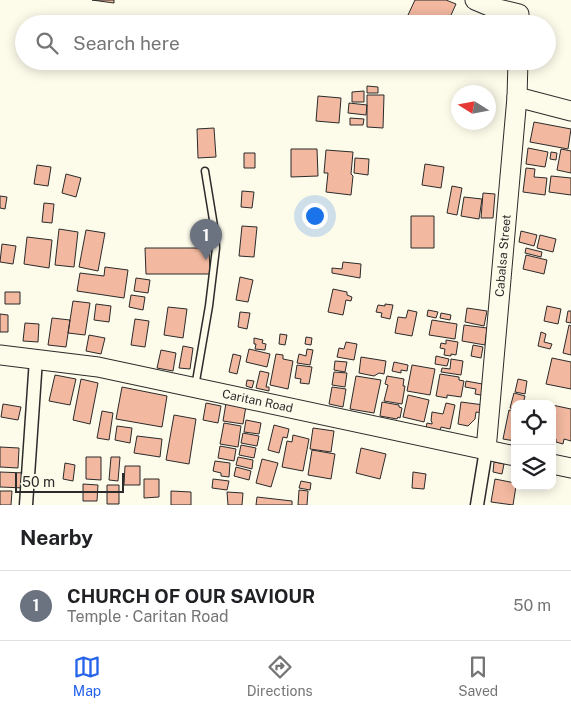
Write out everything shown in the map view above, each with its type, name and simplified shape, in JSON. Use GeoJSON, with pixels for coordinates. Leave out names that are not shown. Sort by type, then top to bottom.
{"type":"FeatureCollection","features":[{"type":"Feature","properties":{"kind":"main road"},"geometry":{"type":"LineString","coordinates":[[475,0],[494,8],[519,13]]}},
{"type":"Feature","properties":{"kind":"main road","name":"Cabalsa Street"},"geometry":{"type":"LineString","coordinates":[[486,450],[517,97],[518,70]]}},
{"type":"Feature","properties":{"kind":"main road"},"geometry":{"type":"LineString","coordinates":[[517,97],[571,111]]}},
{"type":"Feature","properties":{"kind":"main road","name":"Caritan Road"},"geometry":{"type":"LineString","coordinates":[[0,355],[98,367],[511,455]]}},
{"type":"Feature","properties":{"kind":"main road"},"geometry":{"type":"LineString","coordinates":[[556,465],[571,468]]}},
{"type":"Feature","properties":{"kind":"street"},"geometry":{"type":"LineString","coordinates":[[26,505],[36,359]]}},
{"type":"Feature","properties":{"kind":"street"},"geometry":{"type":"LineString","coordinates":[[477,505],[486,450]]}},
{"type":"Feature","properties":{"kind":"lane"},"geometry":{"type":"LineString","coordinates":[[195,388],[209,306],[216,248],[216,232],[205,171]]}},
{"type":"Feature","properties":{"kind":"building"},"geometry":{"type":"Polygon","coordinates":[[[92,0],[114,0],[114,3],[92,0]]]}},
{"type":"Feature","properties":{"kind":"building"},"geometry":{"type":"Polygon","coordinates":[[[415,0],[446,0],[456,4],[451,15],[408,15],[415,0]]]}},
{"type":"Feature","properties":{"kind":"building"},"geometry":{"type":"Polygon","coordinates":[[[367,86],[378,87],[378,93],[367,93],[367,86]]]}},
{"type":"Feature","properties":{"kind":"building"},"geometry":{"type":"Polygon","coordinates":[[[364,91],[364,102],[352,102],[352,92],[364,91]]]}},
{"type":"Feature","properties":{"kind":"building"},"geometry":{"type":"Polygon","coordinates":[[[367,95],[384,95],[383,128],[367,127],[367,95]]]}},
{"type":"Feature","properties":{"kind":"building"},"geometry":{"type":"Polygon","coordinates":[[[318,96],[341,98],[339,123],[316,121],[318,96]]]}},
{"type":"Feature","properties":{"kind":"building"},"geometry":{"type":"Polygon","coordinates":[[[349,103],[367,105],[366,115],[348,113],[349,103]]]}},
{"type":"Feature","properties":{"kind":"building"},"geometry":{"type":"Polygon","coordinates":[[[350,118],[364,119],[363,125],[350,125],[350,118]]]}},
{"type":"Feature","properties":{"kind":"building"},"geometry":{"type":"Polygon","coordinates":[[[534,122],[571,129],[568,149],[530,142],[534,122]]]}},
{"type":"Feature","properties":{"kind":"building"},"geometry":{"type":"Polygon","coordinates":[[[214,128],[216,157],[198,158],[197,129],[214,128]]]}},
{"type":"Feature","properties":{"kind":"building"},"geometry":{"type":"Polygon","coordinates":[[[528,148],[548,152],[545,167],[526,164],[528,148]]]}},
{"type":"Feature","properties":{"kind":"building"},"geometry":{"type":"Polygon","coordinates":[[[291,149],[317,149],[318,176],[291,177],[291,149]]]}},
{"type":"Feature","properties":{"kind":"building"},"geometry":{"type":"Polygon","coordinates":[[[561,149],[571,151],[571,173],[557,170],[561,149]]]}},
{"type":"Feature","properties":{"kind":"building"},"geometry":{"type":"Polygon","coordinates":[[[326,150],[353,152],[351,195],[326,192],[328,173],[324,173],[326,150]]]}},
{"type":"Feature","properties":{"kind":"building"},"geometry":{"type":"Polygon","coordinates":[[[551,152],[557,153],[556,160],[550,159],[551,152]]]}},
{"type":"Feature","properties":{"kind":"building"},"geometry":{"type":"Polygon","coordinates":[[[244,153],[255,153],[255,168],[244,168],[244,153]]]}},
{"type":"Feature","properties":{"kind":"building"},"geometry":{"type":"Polygon","coordinates":[[[355,158],[369,159],[368,175],[354,173],[355,158]]]}},
{"type":"Feature","properties":{"kind":"building"},"geometry":{"type":"Polygon","coordinates":[[[425,164],[444,167],[441,188],[422,185],[425,164]]]}},
{"type":"Feature","properties":{"kind":"building"},"geometry":{"type":"Polygon","coordinates":[[[37,165],[51,167],[48,186],[34,184],[37,165]]]}},
{"type":"Feature","properties":{"kind":"building"},"geometry":{"type":"Polygon","coordinates":[[[526,168],[535,169],[534,177],[547,178],[545,195],[523,192],[526,168]]]}},
{"type":"Feature","properties":{"kind":"building"},"geometry":{"type":"Polygon","coordinates":[[[66,174],[81,178],[76,197],[62,193],[66,174]]]}},
{"type":"Feature","properties":{"kind":"building"},"geometry":{"type":"Polygon","coordinates":[[[551,176],[571,178],[571,195],[549,192],[551,176]]]}},
{"type":"Feature","properties":{"kind":"building"},"geometry":{"type":"Polygon","coordinates":[[[452,186],[462,188],[457,215],[447,213],[452,186]]]}},
{"type":"Feature","properties":{"kind":"building"},"geometry":{"type":"Polygon","coordinates":[[[242,191],[254,192],[252,208],[241,207],[242,191]]]}},
{"type":"Feature","properties":{"kind":"building"},"geometry":{"type":"Polygon","coordinates":[[[483,193],[495,194],[493,218],[481,218],[483,193]]]}},
{"type":"Feature","properties":{"kind":"building"},"geometry":{"type":"Polygon","coordinates":[[[0,196],[7,197],[5,209],[0,208],[0,196]]]}},
{"type":"Feature","properties":{"kind":"building"},"geometry":{"type":"Polygon","coordinates":[[[464,197],[482,199],[479,219],[461,216],[464,197]]]}},
{"type":"Feature","properties":{"kind":"building"},"geometry":{"type":"Polygon","coordinates":[[[44,203],[54,204],[52,223],[42,222],[44,203]]]}},
{"type":"Feature","properties":{"kind":"building"},"geometry":{"type":"Polygon","coordinates":[[[411,216],[434,216],[434,248],[411,248],[411,216]]]}},
{"type":"Feature","properties":{"kind":"building"},"geometry":{"type":"Polygon","coordinates":[[[242,226],[257,227],[254,257],[239,256],[242,226]]]}},
{"type":"Feature","properties":{"kind":"building"},"geometry":{"type":"Polygon","coordinates":[[[59,229],[78,232],[74,267],[55,265],[59,229]]]}},
{"type":"Feature","properties":{"kind":"building"},"geometry":{"type":"Polygon","coordinates":[[[86,230],[105,233],[98,271],[79,267],[86,230]]]}},
{"type":"Feature","properties":{"kind":"building"},"geometry":{"type":"Polygon","coordinates":[[[521,231],[537,235],[534,246],[519,242],[521,231]]]}},
{"type":"Feature","properties":{"kind":"building"},"geometry":{"type":"Polygon","coordinates":[[[540,235],[556,239],[553,252],[537,248],[540,235]]]}},
{"type":"Feature","properties":{"kind":"building"},"geometry":{"type":"Polygon","coordinates":[[[27,237],[52,240],[49,268],[24,264],[27,237]]]}},
{"type":"Feature","properties":{"kind":"building"},"geometry":{"type":"Polygon","coordinates":[[[2,244],[16,246],[13,264],[0,262],[2,244]]]}},
{"type":"Feature","properties":{"kind":"building"},"geometry":{"type":"Polygon","coordinates":[[[145,248],[209,248],[210,274],[146,274],[145,248]]]}},
{"type":"Feature","properties":{"kind":"building"},"geometry":{"type":"Polygon","coordinates":[[[526,248],[542,252],[541,257],[525,253],[526,248]]]}},
{"type":"Feature","properties":{"kind":"building"},"geometry":{"type":"Polygon","coordinates":[[[526,255],[547,260],[544,274],[523,269],[526,255]]]}},
{"type":"Feature","properties":{"kind":"building"},"geometry":{"type":"Polygon","coordinates":[[[343,262],[361,264],[360,278],[332,273],[332,268],[342,269],[343,262]]]}},
{"type":"Feature","properties":{"kind":"building"},"geometry":{"type":"Polygon","coordinates":[[[105,267],[128,270],[124,298],[77,291],[80,273],[104,276],[105,267]]]}},
{"type":"Feature","properties":{"kind":"building"},"geometry":{"type":"Polygon","coordinates":[[[240,277],[253,280],[248,302],[236,300],[240,277]]]}},
{"type":"Feature","properties":{"kind":"building"},"geometry":{"type":"Polygon","coordinates":[[[136,278],[150,280],[148,293],[134,291],[136,278]]]}},
{"type":"Feature","properties":{"kind":"building"},"geometry":{"type":"Polygon","coordinates":[[[333,289],[347,292],[347,295],[352,297],[351,301],[346,300],[343,315],[328,312],[333,289]]]}},
{"type":"Feature","properties":{"kind":"building"},"geometry":{"type":"Polygon","coordinates":[[[5,292],[20,292],[20,304],[5,304],[5,292]]]}},
{"type":"Feature","properties":{"kind":"building"},"geometry":{"type":"Polygon","coordinates":[[[131,295],[145,297],[143,310],[129,307],[131,295]]]}},
{"type":"Feature","properties":{"kind":"building"},"geometry":{"type":"Polygon","coordinates":[[[73,301],[90,303],[85,335],[68,333],[73,301]]]}},
{"type":"Feature","properties":{"kind":"building"},"geometry":{"type":"Polygon","coordinates":[[[96,304],[111,306],[109,322],[94,320],[96,304]]]}},
{"type":"Feature","properties":{"kind":"building"},"geometry":{"type":"Polygon","coordinates":[[[385,304],[393,305],[390,319],[381,317],[382,313],[376,312],[378,305],[385,306],[385,304]]]}},
{"type":"Feature","properties":{"kind":"building"},"geometry":{"type":"Polygon","coordinates":[[[547,306],[561,309],[558,324],[544,321],[547,306]]]}},
{"type":"Feature","properties":{"kind":"building"},"geometry":{"type":"Polygon","coordinates":[[[168,307],[187,309],[183,338],[164,335],[168,307]]]}},
{"type":"Feature","properties":{"kind":"building"},"geometry":{"type":"Polygon","coordinates":[[[467,308],[487,311],[484,326],[465,322],[467,308]]]}},
{"type":"Feature","properties":{"kind":"building"},"geometry":{"type":"Polygon","coordinates":[[[408,310],[417,312],[412,336],[395,333],[398,317],[406,318],[408,310]]]}},
{"type":"Feature","properties":{"kind":"building"},"geometry":{"type":"Polygon","coordinates":[[[428,310],[438,312],[436,318],[427,316],[428,310]]]}},
{"type":"Feature","properties":{"kind":"building"},"geometry":{"type":"Polygon","coordinates":[[[568,311],[571,311],[571,323],[566,322],[568,311]]]}},
{"type":"Feature","properties":{"kind":"building"},"geometry":{"type":"Polygon","coordinates":[[[240,312],[250,313],[247,329],[238,327],[240,312]]]}},
{"type":"Feature","properties":{"kind":"building"},"geometry":{"type":"Polygon","coordinates":[[[441,313],[451,315],[450,320],[440,318],[441,313]]]}},
{"type":"Feature","properties":{"kind":"building"},"geometry":{"type":"Polygon","coordinates":[[[0,314],[8,315],[8,332],[0,332],[0,314]]]}},
{"type":"Feature","properties":{"kind":"building"},"geometry":{"type":"Polygon","coordinates":[[[52,318],[70,320],[66,347],[48,345],[52,318]]]}},
{"type":"Feature","properties":{"kind":"building"},"geometry":{"type":"Polygon","coordinates":[[[135,319],[149,321],[145,347],[131,345],[135,319]]]}},
{"type":"Feature","properties":{"kind":"building"},"geometry":{"type":"Polygon","coordinates":[[[432,320],[457,324],[455,339],[429,335],[432,320]]]}},
{"type":"Feature","properties":{"kind":"building"},"geometry":{"type":"Polygon","coordinates":[[[25,323],[39,324],[38,342],[23,341],[25,323]]]}},
{"type":"Feature","properties":{"kind":"building"},"geometry":{"type":"Polygon","coordinates":[[[464,325],[487,328],[485,345],[462,341],[464,325]]]}},
{"type":"Feature","properties":{"kind":"building"},"geometry":{"type":"Polygon","coordinates":[[[569,325],[571,326],[571,355],[563,353],[569,325]]]}},
{"type":"Feature","properties":{"kind":"building"},"geometry":{"type":"Polygon","coordinates":[[[541,332],[546,334],[544,342],[552,344],[550,349],[538,346],[541,332]]]}},
{"type":"Feature","properties":{"kind":"building"},"geometry":{"type":"Polygon","coordinates":[[[280,334],[287,335],[285,345],[279,344],[280,334]]]}},
{"type":"Feature","properties":{"kind":"building"},"geometry":{"type":"Polygon","coordinates":[[[89,335],[105,338],[101,354],[86,351],[89,335]]]}},
{"type":"Feature","properties":{"kind":"building"},"geometry":{"type":"Polygon","coordinates":[[[306,337],[312,338],[311,345],[305,344],[306,337]]]}},
{"type":"Feature","properties":{"kind":"building"},"geometry":{"type":"Polygon","coordinates":[[[254,338],[263,340],[262,343],[266,344],[265,350],[255,349],[254,338]]]}},
{"type":"Feature","properties":{"kind":"building"},"geometry":{"type":"Polygon","coordinates":[[[446,340],[458,342],[456,355],[444,355],[445,349],[440,348],[441,343],[446,344],[446,340]]]}},
{"type":"Feature","properties":{"kind":"building"},"geometry":{"type":"Polygon","coordinates":[[[346,342],[357,344],[354,360],[337,357],[339,348],[344,349],[346,342]]]}},
{"type":"Feature","properties":{"kind":"building"},"geometry":{"type":"Polygon","coordinates":[[[473,345],[483,347],[481,358],[471,356],[473,345]]]}},
{"type":"Feature","properties":{"kind":"building"},"geometry":{"type":"Polygon","coordinates":[[[183,346],[193,348],[190,369],[179,368],[183,346]]]}},
{"type":"Feature","properties":{"kind":"building"},"geometry":{"type":"Polygon","coordinates":[[[249,349],[270,354],[267,367],[246,362],[249,349]]]}},
{"type":"Feature","properties":{"kind":"building"},"geometry":{"type":"Polygon","coordinates":[[[307,349],[313,350],[310,365],[297,363],[299,354],[306,356],[307,349]]]}},
{"type":"Feature","properties":{"kind":"building"},"geometry":{"type":"Polygon","coordinates":[[[161,350],[176,353],[173,371],[157,368],[161,350]]]}},
{"type":"Feature","properties":{"kind":"building"},"geometry":{"type":"Polygon","coordinates":[[[233,354],[241,356],[237,374],[229,372],[233,354]]]}},
{"type":"Feature","properties":{"kind":"building"},"geometry":{"type":"Polygon","coordinates":[[[276,354],[283,355],[283,359],[293,361],[288,389],[270,385],[276,354]]]}},
{"type":"Feature","properties":{"kind":"building"},"geometry":{"type":"Polygon","coordinates":[[[436,356],[449,359],[447,366],[435,364],[436,356]]]}},
{"type":"Feature","properties":{"kind":"building"},"geometry":{"type":"Polygon","coordinates":[[[361,357],[386,361],[384,374],[379,373],[374,376],[359,373],[361,357]]]}},
{"type":"Feature","properties":{"kind":"building"},"geometry":{"type":"Polygon","coordinates":[[[552,358],[571,362],[571,389],[546,384],[552,358]]]}},
{"type":"Feature","properties":{"kind":"building"},"geometry":{"type":"Polygon","coordinates":[[[451,359],[463,361],[461,375],[441,372],[442,368],[450,369],[451,359]]]}},
{"type":"Feature","properties":{"kind":"building"},"geometry":{"type":"Polygon","coordinates":[[[335,361],[347,362],[345,372],[334,370],[335,361]]]}},
{"type":"Feature","properties":{"kind":"building"},"geometry":{"type":"Polygon","coordinates":[[[394,362],[408,365],[407,371],[401,370],[401,373],[392,371],[394,362]]]}},
{"type":"Feature","properties":{"kind":"building"},"geometry":{"type":"Polygon","coordinates":[[[297,365],[312,367],[309,384],[300,383],[301,379],[295,378],[297,365]]]}},
{"type":"Feature","properties":{"kind":"building"},"geometry":{"type":"Polygon","coordinates":[[[412,365],[435,369],[430,395],[407,391],[412,365]]]}},
{"type":"Feature","properties":{"kind":"building"},"geometry":{"type":"Polygon","coordinates":[[[260,371],[269,373],[266,387],[269,387],[269,391],[256,388],[260,371]]]}},
{"type":"Feature","properties":{"kind":"building"},"geometry":{"type":"Polygon","coordinates":[[[334,372],[347,373],[345,387],[332,385],[334,372]]]}},
{"type":"Feature","properties":{"kind":"building"},"geometry":{"type":"Polygon","coordinates":[[[440,374],[459,377],[459,380],[464,381],[461,397],[447,395],[447,398],[436,396],[440,374]]]}},
{"type":"Feature","properties":{"kind":"building"},"geometry":{"type":"Polygon","coordinates":[[[55,375],[76,379],[70,405],[49,401],[55,375]]]}},
{"type":"Feature","properties":{"kind":"building"},"geometry":{"type":"Polygon","coordinates":[[[356,376],[381,380],[374,413],[350,409],[356,376]]]}},
{"type":"Feature","properties":{"kind":"building"},"geometry":{"type":"Polygon","coordinates":[[[387,376],[404,379],[403,386],[405,386],[402,404],[384,401],[388,385],[385,384],[387,376]]]}},
{"type":"Feature","properties":{"kind":"building"},"geometry":{"type":"Polygon","coordinates":[[[81,379],[98,383],[90,424],[73,420],[81,379]]]}},
{"type":"Feature","properties":{"kind":"building"},"geometry":{"type":"Polygon","coordinates":[[[518,379],[527,381],[525,394],[515,392],[518,379]]]}},
{"type":"Feature","properties":{"kind":"building"},"geometry":{"type":"Polygon","coordinates":[[[247,380],[254,381],[252,388],[246,386],[247,380]]]}},
{"type":"Feature","properties":{"kind":"building"},"geometry":{"type":"Polygon","coordinates":[[[466,381],[488,385],[486,396],[475,394],[476,389],[465,387],[466,381]]]}},
{"type":"Feature","properties":{"kind":"building"},"geometry":{"type":"Polygon","coordinates":[[[122,387],[167,396],[162,427],[116,419],[122,387]]]}},
{"type":"Feature","properties":{"kind":"building"},"geometry":{"type":"Polygon","coordinates":[[[332,387],[346,389],[343,407],[329,404],[332,387]]]}},
{"type":"Feature","properties":{"kind":"building"},"geometry":{"type":"Polygon","coordinates":[[[514,393],[525,396],[524,400],[512,400],[514,393]]]}},
{"type":"Feature","properties":{"kind":"building"},"geometry":{"type":"Polygon","coordinates":[[[408,395],[429,400],[424,422],[403,417],[408,395]]]}},
{"type":"Feature","properties":{"kind":"building"},"geometry":{"type":"Polygon","coordinates":[[[382,402],[399,405],[402,408],[400,418],[380,416],[382,402]]]}},
{"type":"Feature","properties":{"kind":"building"},"geometry":{"type":"Polygon","coordinates":[[[461,402],[484,405],[483,413],[476,412],[475,419],[468,426],[458,424],[461,402]]]}},
{"type":"Feature","properties":{"kind":"building"},"geometry":{"type":"Polygon","coordinates":[[[206,403],[221,406],[218,423],[203,420],[206,403]]]}},
{"type":"Feature","properties":{"kind":"building"},"geometry":{"type":"Polygon","coordinates":[[[226,403],[246,406],[243,424],[223,421],[226,403]]]}},
{"type":"Feature","properties":{"kind":"building"},"geometry":{"type":"Polygon","coordinates":[[[446,403],[455,405],[450,429],[441,427],[440,431],[426,428],[427,423],[432,424],[432,412],[443,414],[446,403]]]}},
{"type":"Feature","properties":{"kind":"building"},"geometry":{"type":"Polygon","coordinates":[[[3,404],[21,407],[18,420],[1,417],[3,404]]]}},
{"type":"Feature","properties":{"kind":"building"},"geometry":{"type":"Polygon","coordinates":[[[556,406],[571,409],[571,441],[564,439],[563,444],[556,442],[556,406]]]}},
{"type":"Feature","properties":{"kind":"building"},"geometry":{"type":"Polygon","coordinates":[[[509,410],[511,410],[511,440],[503,439],[509,410]]]}},
{"type":"Feature","properties":{"kind":"building"},"geometry":{"type":"Polygon","coordinates":[[[102,411],[113,413],[109,440],[97,438],[102,411]]]}},
{"type":"Feature","properties":{"kind":"building"},"geometry":{"type":"Polygon","coordinates":[[[174,415],[196,419],[189,464],[166,460],[174,415]]]}},
{"type":"Feature","properties":{"kind":"building"},"geometry":{"type":"Polygon","coordinates":[[[246,420],[261,423],[259,434],[244,432],[246,420]]]}},
{"type":"Feature","properties":{"kind":"building"},"geometry":{"type":"Polygon","coordinates":[[[224,423],[241,426],[238,447],[220,444],[224,423]]]}},
{"type":"Feature","properties":{"kind":"building"},"geometry":{"type":"Polygon","coordinates":[[[274,425],[289,429],[287,438],[283,437],[279,453],[268,450],[274,425]]]}},
{"type":"Feature","properties":{"kind":"building"},"geometry":{"type":"Polygon","coordinates":[[[117,426],[132,428],[130,443],[115,440],[117,426]]]}},
{"type":"Feature","properties":{"kind":"building"},"geometry":{"type":"Polygon","coordinates":[[[313,428],[334,431],[331,452],[310,449],[313,428]]]}},
{"type":"Feature","properties":{"kind":"building"},"geometry":{"type":"Polygon","coordinates":[[[243,433],[259,436],[257,446],[241,443],[243,433]]]}},
{"type":"Feature","properties":{"kind":"building"},"geometry":{"type":"Polygon","coordinates":[[[293,435],[309,439],[303,471],[282,467],[287,441],[292,442],[293,435]]]}},
{"type":"Feature","properties":{"kind":"building"},"geometry":{"type":"Polygon","coordinates":[[[137,436],[162,439],[160,457],[134,453],[137,436]]]}},
{"type":"Feature","properties":{"kind":"building"},"geometry":{"type":"Polygon","coordinates":[[[241,445],[256,448],[254,458],[239,455],[241,445]]]}},
{"type":"Feature","properties":{"kind":"building"},"geometry":{"type":"Polygon","coordinates":[[[220,446],[236,449],[234,461],[218,458],[220,446]]]}},
{"type":"Feature","properties":{"kind":"building"},"geometry":{"type":"Polygon","coordinates":[[[0,447],[19,448],[18,468],[0,467],[0,447]]]}},
{"type":"Feature","properties":{"kind":"building"},"geometry":{"type":"Polygon","coordinates":[[[361,448],[386,454],[380,479],[356,473],[361,448]]]}},
{"type":"Feature","properties":{"kind":"building"},"geometry":{"type":"Polygon","coordinates":[[[312,450],[335,454],[331,479],[308,475],[312,450]]]}},
{"type":"Feature","properties":{"kind":"building"},"geometry":{"type":"Polygon","coordinates":[[[86,457],[101,457],[101,480],[86,479],[86,457]]]}},
{"type":"Feature","properties":{"kind":"building"},"geometry":{"type":"Polygon","coordinates":[[[111,457],[120,457],[118,481],[109,480],[111,457]]]}},
{"type":"Feature","properties":{"kind":"building"},"geometry":{"type":"Polygon","coordinates":[[[238,457],[253,460],[252,469],[236,465],[238,457]]]}},
{"type":"Feature","properties":{"kind":"building"},"geometry":{"type":"Polygon","coordinates":[[[262,459],[278,463],[271,487],[256,483],[262,459]]]}},
{"type":"Feature","properties":{"kind":"building"},"geometry":{"type":"Polygon","coordinates":[[[215,461],[230,463],[229,477],[221,476],[221,473],[213,471],[215,461]]]}},
{"type":"Feature","properties":{"kind":"building"},"geometry":{"type":"Polygon","coordinates":[[[494,462],[504,464],[502,474],[493,472],[494,462]]]}},
{"type":"Feature","properties":{"kind":"building"},"geometry":{"type":"Polygon","coordinates":[[[65,463],[75,465],[73,481],[63,479],[65,463]]]}},
{"type":"Feature","properties":{"kind":"building"},"geometry":{"type":"Polygon","coordinates":[[[125,466],[140,466],[140,485],[124,485],[125,466]]]}},
{"type":"Feature","properties":{"kind":"building"},"geometry":{"type":"Polygon","coordinates":[[[236,467],[251,471],[249,480],[234,476],[236,467]]]}},
{"type":"Feature","properties":{"kind":"building"},"geometry":{"type":"Polygon","coordinates":[[[0,472],[25,473],[25,488],[0,487],[0,472]]]}},
{"type":"Feature","properties":{"kind":"building"},"geometry":{"type":"Polygon","coordinates":[[[413,472],[426,474],[424,489],[412,488],[413,472]]]}},
{"type":"Feature","properties":{"kind":"building"},"geometry":{"type":"Polygon","coordinates":[[[144,479],[159,479],[159,497],[144,498],[144,479]]]}},
{"type":"Feature","properties":{"kind":"building"},"geometry":{"type":"Polygon","coordinates":[[[213,479],[229,481],[227,490],[212,488],[213,479]]]}},
{"type":"Feature","properties":{"kind":"building"},"geometry":{"type":"Polygon","coordinates":[[[495,479],[511,482],[511,490],[515,490],[513,505],[491,502],[495,479]]]}},
{"type":"Feature","properties":{"kind":"building"},"geometry":{"type":"Polygon","coordinates":[[[301,481],[311,483],[310,490],[299,488],[301,481]]]}},
{"type":"Feature","properties":{"kind":"building"},"geometry":{"type":"Polygon","coordinates":[[[83,484],[98,485],[97,501],[83,501],[83,484]]]}},
{"type":"Feature","properties":{"kind":"building"},"geometry":{"type":"Polygon","coordinates":[[[107,485],[119,485],[119,504],[107,504],[107,485]]]}},
{"type":"Feature","properties":{"kind":"building"},"geometry":{"type":"Polygon","coordinates":[[[299,490],[308,491],[307,505],[298,505],[299,490]]]}},
{"type":"Feature","properties":{"kind":"building"},"geometry":{"type":"Polygon","coordinates":[[[0,491],[12,491],[11,505],[0,505],[0,491]]]}},
{"type":"Feature","properties":{"kind":"building"},"geometry":{"type":"Polygon","coordinates":[[[171,491],[191,492],[191,505],[171,505],[171,491]]]}},
{"type":"Feature","properties":{"kind":"building"},"geometry":{"type":"Polygon","coordinates":[[[227,492],[243,493],[242,505],[228,505],[227,492]]]}},
{"type":"Feature","properties":{"kind":"building"},"geometry":{"type":"Polygon","coordinates":[[[257,497],[292,501],[292,505],[256,505],[257,497]]]}},
{"type":"Feature","properties":{"kind":"place","name":"CHURCH OF OUR SAVIOUR"},"geometry":{"type":"Point","coordinates":[206,260]}}]}
